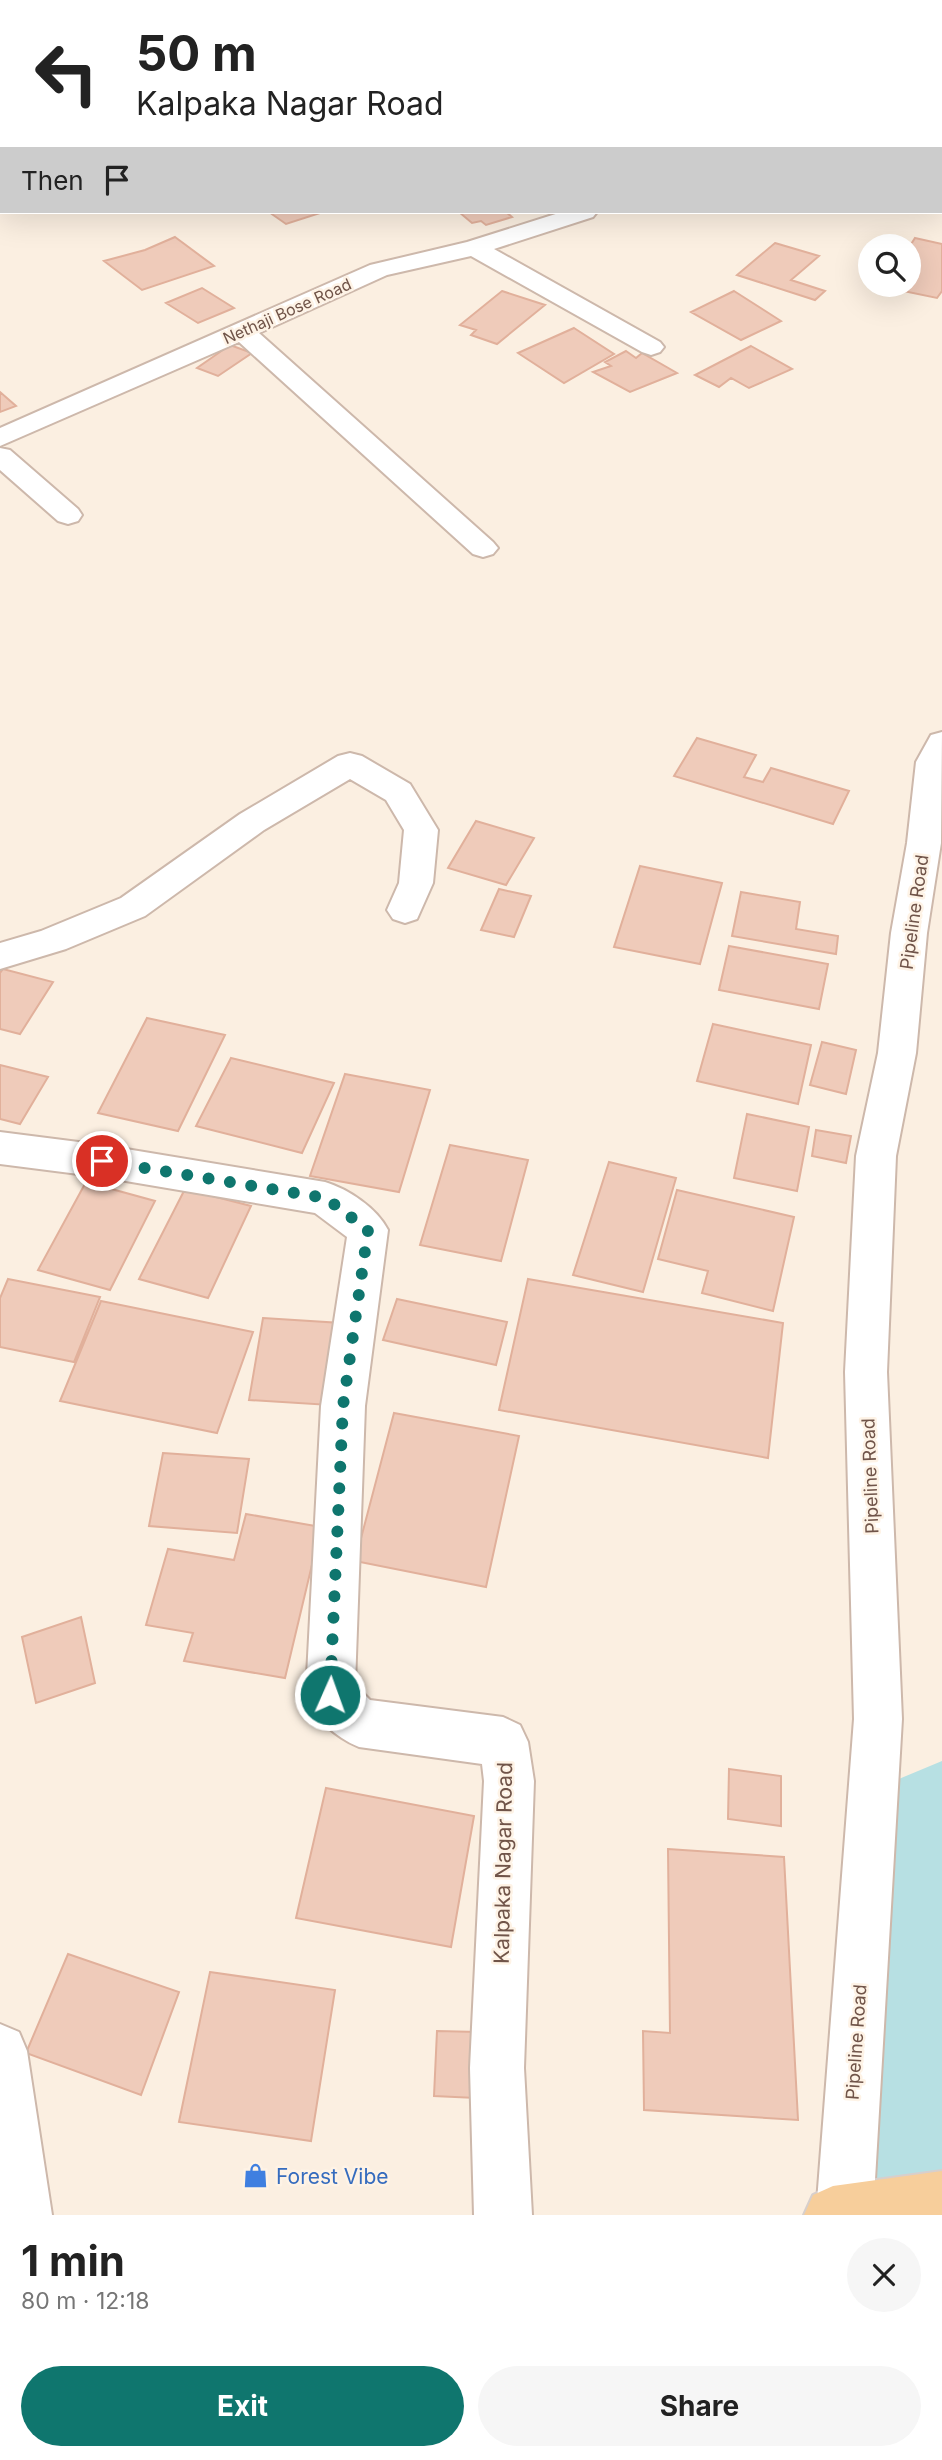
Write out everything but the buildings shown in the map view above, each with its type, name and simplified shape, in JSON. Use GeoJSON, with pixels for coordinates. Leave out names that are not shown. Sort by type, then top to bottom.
{"type":"FeatureCollection","features":[{"type":"Feature","properties":{"kind":"main road"},"geometry":{"type":"LineString","coordinates":[[839,2215],[942,2199]]}},
{"type":"Feature","properties":{"kind":"street","name":"Nethaji Bose Road"},"geometry":{"type":"LineString","coordinates":[[0,438],[379,270],[474,248],[579,214]]}},
{"type":"Feature","properties":{"kind":"street"},"geometry":{"type":"LineString","coordinates":[[474,248],[652,347]]}},
{"type":"Feature","properties":{"kind":"street"},"geometry":{"type":"LineString","coordinates":[[242,331],[483,548]]}},
{"type":"Feature","properties":{"kind":"street"},"geometry":{"type":"LineString","coordinates":[[0,456],[68,515]]}},
{"type":"Feature","properties":{"kind":"street","name":"Pipeline Road"},"geometry":{"type":"LineString","coordinates":[[839,2215],[878,1719],[866,1372],[876,1156],[897,1053],[909,933],[932,762],[942,743]]}},
{"type":"Feature","properties":{"kind":"street"},"geometry":{"type":"LineString","coordinates":[[0,956],[53,940],[133,907],[252,822],[350,764],[398,793],[421,830],[416,883],[405,910]]}},
{"type":"Feature","properties":{"kind":"street","name":"Kalpaka Nagar Road"},"geometry":{"type":"LineString","coordinates":[[0,1148],[326,1198],[368,1230],[343,1406],[330,1695],[359,1723],[503,1742],[509,1780],[497,2068],[503,2215]]}},
{"type":"Feature","properties":{"kind":"street"},"geometry":{"type":"LineString","coordinates":[[0,2051],[23,2215]]}},
{"type":"Feature","properties":{"kind":"waterway"},"geometry":{"type":"LineString","coordinates":[[894,2215],[942,1829]]}},
{"type":"Feature","properties":{"kind":"place","name":"Forest Vibe"},"geometry":{"type":"Point","coordinates":[256,2176]}},
{"type":"Feature","properties":{"kind":"route"},"geometry":{"type":"LineString","coordinates":[[102,1161],[326,1198],[368,1230],[343,1406],[330,1695]]}}]}
